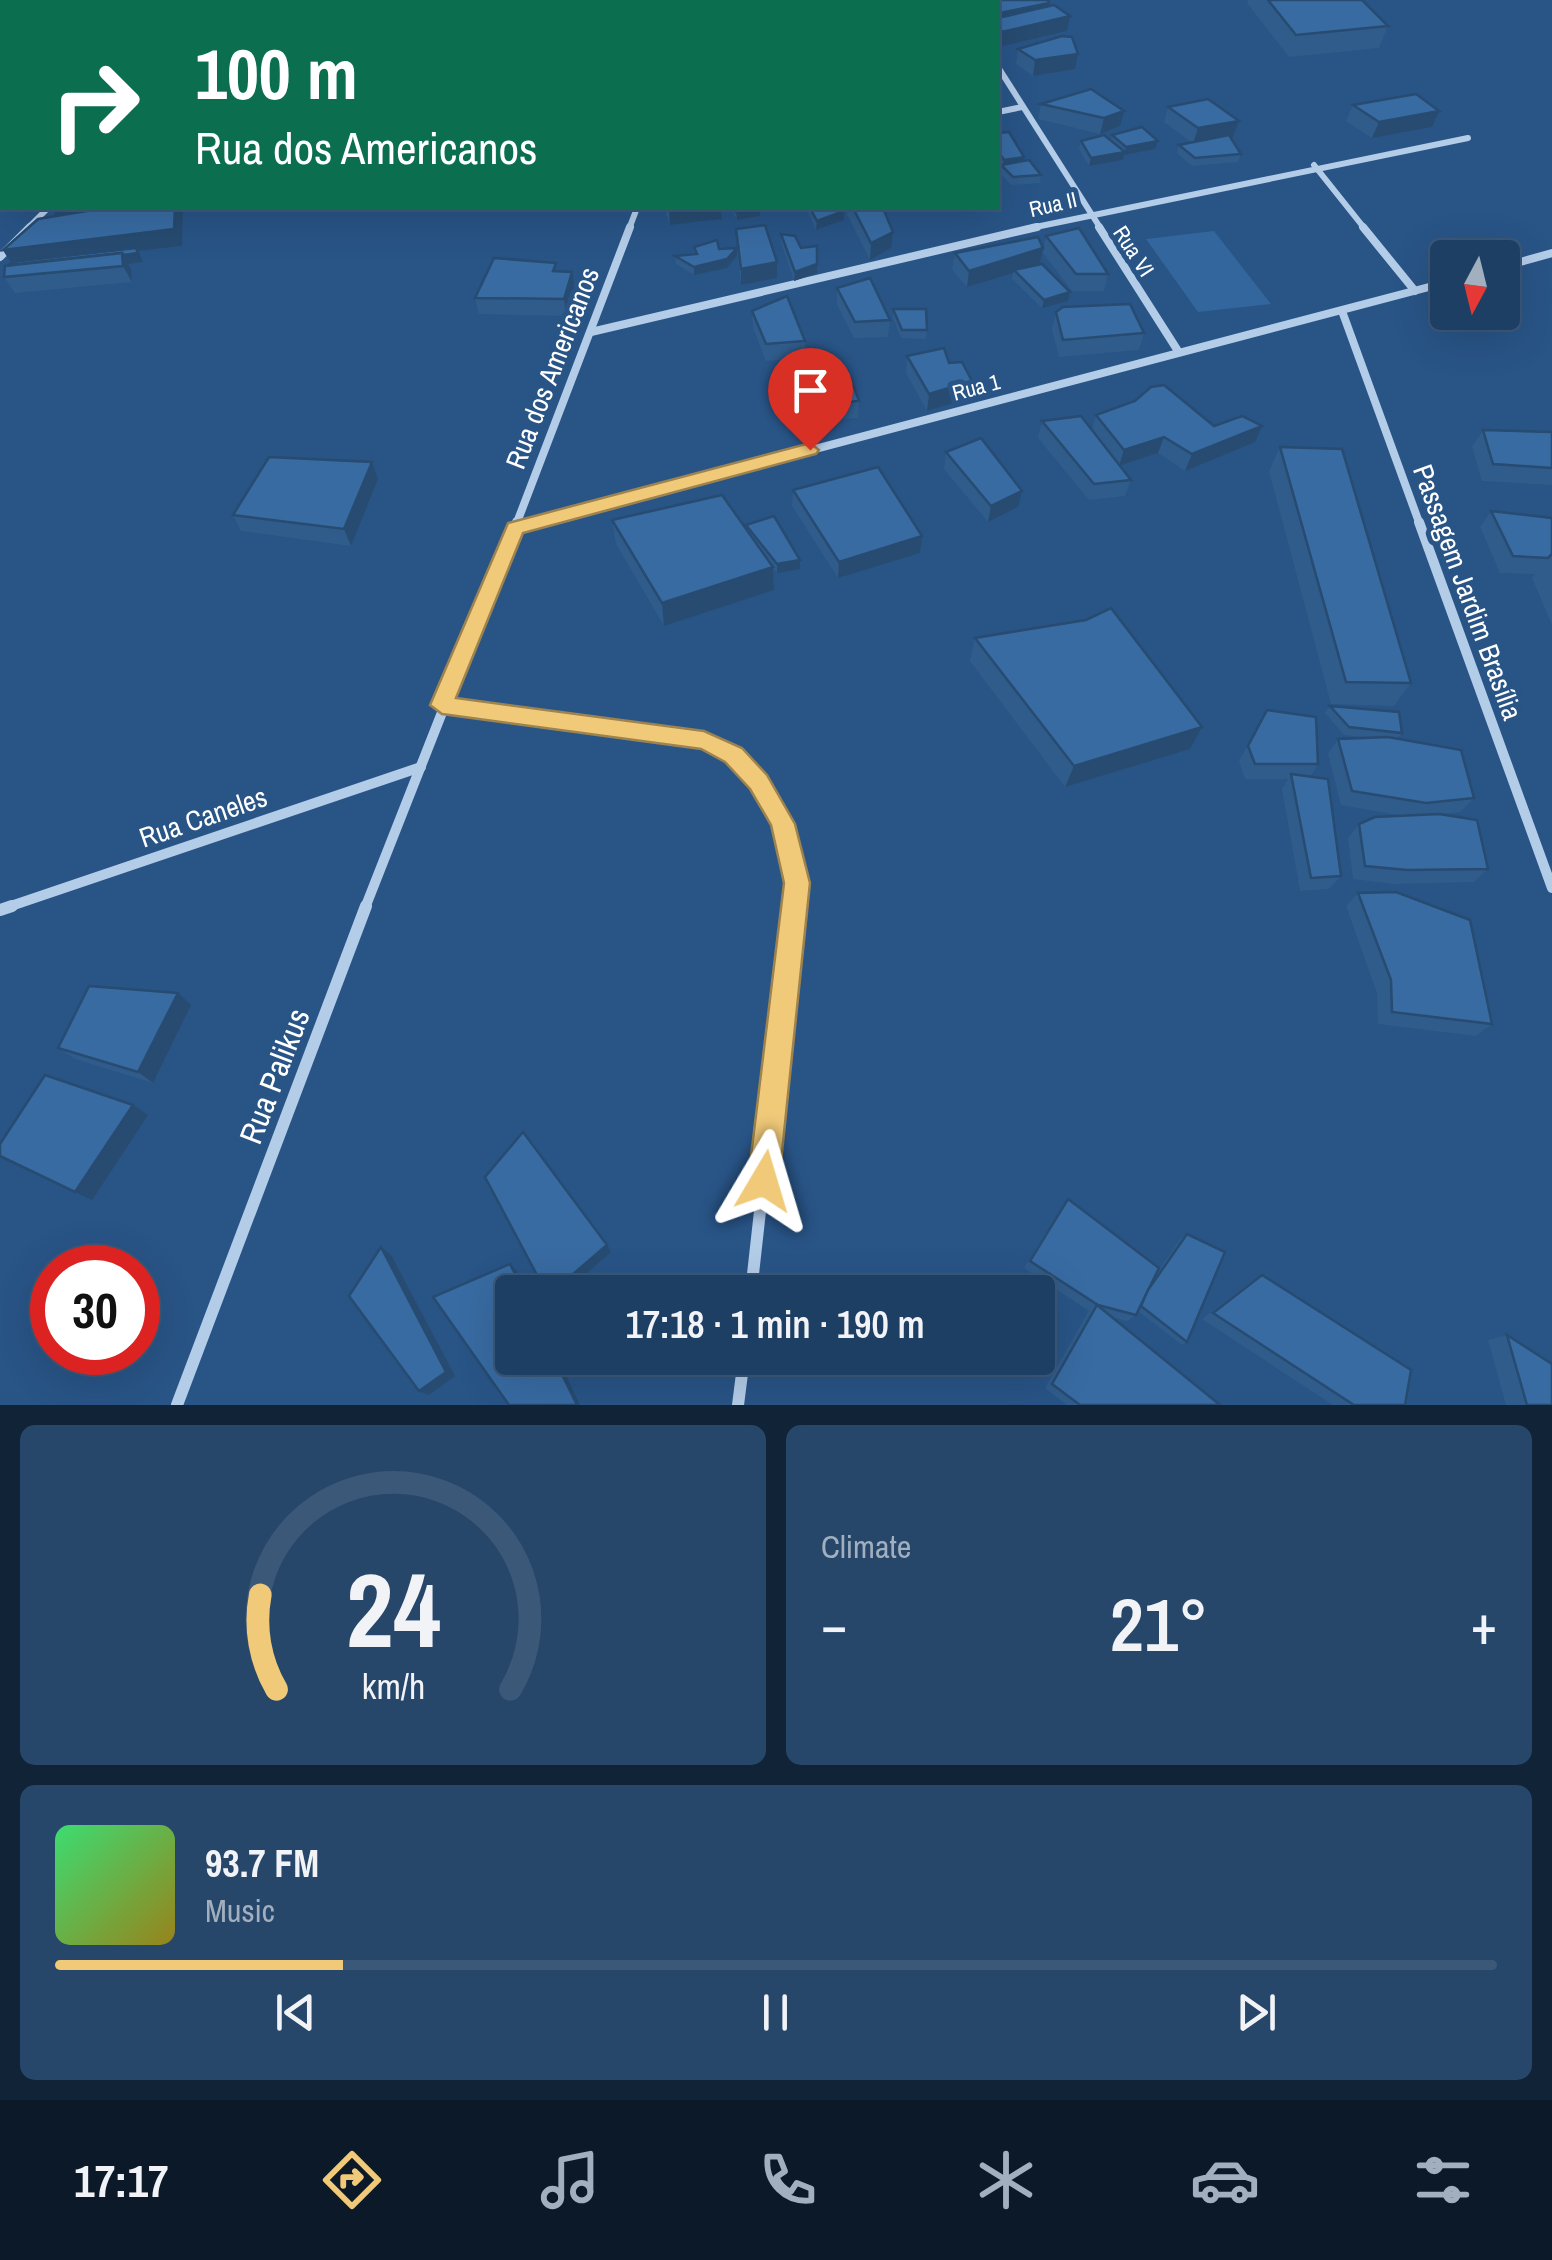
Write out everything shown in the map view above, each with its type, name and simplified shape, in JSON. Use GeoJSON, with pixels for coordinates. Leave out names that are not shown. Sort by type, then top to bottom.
{"type":"FeatureCollection","features":[{"type":"Feature","properties":{"kind":"street","name":"Rua VI"},"geometry":{"type":"LineString","coordinates":[[1000,69],[1178,352]]}},
{"type":"Feature","properties":{"kind":"street"},"geometry":{"type":"LineString","coordinates":[[1000,112],[1022,107]]}},
{"type":"Feature","properties":{"kind":"street","name":"Rua II"},"geometry":{"type":"LineString","coordinates":[[591,332],[1088,214],[1314,165],[1468,138]]}},
{"type":"Feature","properties":{"kind":"street"},"geometry":{"type":"LineString","coordinates":[[1314,165],[1415,291]]}},
{"type":"Feature","properties":{"kind":"street"},"geometry":{"type":"LineString","coordinates":[[0,257],[46,210]]}},
{"type":"Feature","properties":{"kind":"street","name":"Rua dos Americanos"},"geometry":{"type":"LineString","coordinates":[[421,767],[637,210]]}},
{"type":"Feature","properties":{"kind":"street"},"geometry":{"type":"LineString","coordinates":[[1520,262],[1552,254]]}},
{"type":"Feature","properties":{"kind":"street","name":"Rua 1"},"geometry":{"type":"LineString","coordinates":[[515,528],[1430,287]]}},
{"type":"Feature","properties":{"kind":"street","name":"Passagem Jardim Brasília"},"geometry":{"type":"LineString","coordinates":[[1342,311],[1552,888]]}},
{"type":"Feature","properties":{"kind":"street"},"geometry":{"type":"LineString","coordinates":[[442,705],[704,740],[734,755],[759,782],[782,824],[797,883],[753,1275]]}},
{"type":"Feature","properties":{"kind":"street","name":"Rua Caneles"},"geometry":{"type":"LineString","coordinates":[[0,910],[421,767]]}},
{"type":"Feature","properties":{"kind":"street","name":"Rua Palikus"},"geometry":{"type":"LineString","coordinates":[[178,1405],[421,767]]}},
{"type":"Feature","properties":{"kind":"street"},"geometry":{"type":"LineString","coordinates":[[738,1405],[742,1375]]}},
{"type":"Feature","properties":{"kind":"shaded area"},"geometry":{"type":"Polygon","coordinates":[[[1214,231],[1271,304],[1198,312],[1146,239],[1214,231]]]}},
{"type":"Feature","properties":{"kind":"building"},"geometry":{"type":"Polygon","coordinates":[[[1000,0],[1049,3],[1000,13],[1000,0]]]}},
{"type":"Feature","properties":{"kind":"building"},"geometry":{"type":"Polygon","coordinates":[[[1268,0],[1362,0],[1388,26],[1296,35],[1268,0]]]}},
{"type":"Feature","properties":{"kind":"building"},"geometry":{"type":"Polygon","coordinates":[[[1054,5],[1070,16],[1002,32],[1000,18],[1054,5]]]}},
{"type":"Feature","properties":{"kind":"building"},"geometry":{"type":"Polygon","coordinates":[[[1062,36],[1072,37],[1078,54],[1035,60],[1018,49],[1062,36]]]}},
{"type":"Feature","properties":{"kind":"building"},"geometry":{"type":"Polygon","coordinates":[[[1091,89],[1124,111],[1104,118],[1041,104],[1091,89]]]}},
{"type":"Feature","properties":{"kind":"building"},"geometry":{"type":"Polygon","coordinates":[[[1416,94],[1439,111],[1379,122],[1353,105],[1416,94]]]}},
{"type":"Feature","properties":{"kind":"building"},"geometry":{"type":"Polygon","coordinates":[[[1208,99],[1239,121],[1198,128],[1168,107],[1208,99]]]}},
{"type":"Feature","properties":{"kind":"building"},"geometry":{"type":"Polygon","coordinates":[[[1142,127],[1158,141],[1126,147],[1112,135],[1142,127]]]}},
{"type":"Feature","properties":{"kind":"building"},"geometry":{"type":"Polygon","coordinates":[[[1009,132],[1024,157],[1004,160],[1000,154],[1000,133],[1009,132]]]}},
{"type":"Feature","properties":{"kind":"building"},"geometry":{"type":"Polygon","coordinates":[[[1104,135],[1125,152],[1091,158],[1081,141],[1104,135]]]}},
{"type":"Feature","properties":{"kind":"building"},"geometry":{"type":"Polygon","coordinates":[[[1229,135],[1241,154],[1195,158],[1179,145],[1229,135]]]}},
{"type":"Feature","properties":{"kind":"building"},"geometry":{"type":"Polygon","coordinates":[[[1029,160],[1041,175],[1013,177],[1001,165],[1029,160]]]}},
{"type":"Feature","properties":{"kind":"building"},"geometry":{"type":"Polygon","coordinates":[[[93,210],[175,210],[174,229],[3,250],[38,219],[93,210]]]}},
{"type":"Feature","properties":{"kind":"building"},"geometry":{"type":"Polygon","coordinates":[[[811,210],[844,210],[844,211],[817,221],[811,210]]]}},
{"type":"Feature","properties":{"kind":"building"},"geometry":{"type":"Polygon","coordinates":[[[854,210],[884,210],[893,232],[871,243],[854,210]]]}},
{"type":"Feature","properties":{"kind":"building"},"geometry":{"type":"Polygon","coordinates":[[[765,225],[777,262],[741,269],[736,229],[765,225]]]}},
{"type":"Feature","properties":{"kind":"building"},"geometry":{"type":"Polygon","coordinates":[[[1079,228],[1108,274],[1076,274],[1046,236],[1079,228]]]}},
{"type":"Feature","properties":{"kind":"building"},"geometry":{"type":"Polygon","coordinates":[[[781,234],[795,236],[801,248],[817,246],[817,264],[795,272],[781,234]]]}},
{"type":"Feature","properties":{"kind":"building"},"geometry":{"type":"Polygon","coordinates":[[[1038,237],[1043,248],[969,271],[955,253],[1038,237]]]}},
{"type":"Feature","properties":{"kind":"building"},"geometry":{"type":"Polygon","coordinates":[[[717,240],[719,249],[737,248],[727,259],[694,267],[675,256],[697,254],[694,247],[717,240]]]}},
{"type":"Feature","properties":{"kind":"building"},"geometry":{"type":"Polygon","coordinates":[[[136,248],[138,253],[9,265],[12,262],[136,248]]]}},
{"type":"Feature","properties":{"kind":"building"},"geometry":{"type":"Polygon","coordinates":[[[122,253],[123,266],[4,277],[5,266],[122,253]]]}},
{"type":"Feature","properties":{"kind":"building"},"geometry":{"type":"Polygon","coordinates":[[[494,258],[556,263],[553,271],[572,272],[564,299],[475,298],[494,258]]]}},
{"type":"Feature","properties":{"kind":"building"},"geometry":{"type":"Polygon","coordinates":[[[1042,264],[1070,292],[1044,300],[1014,270],[1042,264]]]}},
{"type":"Feature","properties":{"kind":"building"},"geometry":{"type":"Polygon","coordinates":[[[870,278],[890,320],[855,322],[837,288],[870,278]]]}},
{"type":"Feature","properties":{"kind":"building"},"geometry":{"type":"Polygon","coordinates":[[[787,296],[805,341],[766,344],[752,311],[787,296]]]}},
{"type":"Feature","properties":{"kind":"building"},"geometry":{"type":"Polygon","coordinates":[[[1130,304],[1144,333],[1063,340],[1056,312],[1063,307],[1130,304]]]}},
{"type":"Feature","properties":{"kind":"building"},"geometry":{"type":"Polygon","coordinates":[[[893,309],[926,309],[927,330],[902,330],[893,309]]]}},
{"type":"Feature","properties":{"kind":"building"},"geometry":{"type":"Polygon","coordinates":[[[944,348],[949,363],[962,362],[972,381],[929,394],[907,356],[944,348]]]}},
{"type":"Feature","properties":{"kind":"building"},"geometry":{"type":"Polygon","coordinates":[[[851,379],[859,401],[784,407],[776,384],[851,379]]]}},
{"type":"Feature","properties":{"kind":"building"},"geometry":{"type":"Polygon","coordinates":[[[1164,385],[1214,426],[1242,416],[1262,426],[1192,454],[1164,437],[1124,450],[1096,415],[1135,401],[1151,387],[1164,385]]]}},
{"type":"Feature","properties":{"kind":"building"},"geometry":{"type":"Polygon","coordinates":[[[1081,416],[1131,480],[1094,484],[1042,421],[1081,416]]]}},
{"type":"Feature","properties":{"kind":"building"},"geometry":{"type":"Polygon","coordinates":[[[1483,430],[1552,432],[1552,468],[1493,464],[1483,430]]]}},
{"type":"Feature","properties":{"kind":"building"},"geometry":{"type":"Polygon","coordinates":[[[981,438],[1022,491],[991,506],[946,452],[981,438]]]}},
{"type":"Feature","properties":{"kind":"building"},"geometry":{"type":"Polygon","coordinates":[[[1280,447],[1342,449],[1411,683],[1346,682],[1280,447]]]}},
{"type":"Feature","properties":{"kind":"building"},"geometry":{"type":"Polygon","coordinates":[[[269,457],[372,462],[344,529],[233,515],[269,457]]]}},
{"type":"Feature","properties":{"kind":"building"},"geometry":{"type":"Polygon","coordinates":[[[878,467],[922,536],[839,562],[793,490],[878,467]]]}},
{"type":"Feature","properties":{"kind":"building"},"geometry":{"type":"Polygon","coordinates":[[[722,495],[773,567],[662,603],[612,520],[722,495]]]}},
{"type":"Feature","properties":{"kind":"building"},"geometry":{"type":"Polygon","coordinates":[[[1491,511],[1552,518],[1552,554],[1548,558],[1513,556],[1491,511]]]}},
{"type":"Feature","properties":{"kind":"building"},"geometry":{"type":"Polygon","coordinates":[[[774,516],[800,560],[777,564],[746,525],[774,516]]]}},
{"type":"Feature","properties":{"kind":"building"},"geometry":{"type":"Polygon","coordinates":[[[1111,608],[1202,727],[1074,766],[975,638],[1086,620],[1111,608]]]}},
{"type":"Feature","properties":{"kind":"building"},"geometry":{"type":"Polygon","coordinates":[[[1330,706],[1399,712],[1402,733],[1349,727],[1330,706]]]}},
{"type":"Feature","properties":{"kind":"building"},"geometry":{"type":"Polygon","coordinates":[[[1267,710],[1316,717],[1318,764],[1255,764],[1248,746],[1267,710]]]}},
{"type":"Feature","properties":{"kind":"building"},"geometry":{"type":"Polygon","coordinates":[[[1388,737],[1461,750],[1474,798],[1426,803],[1352,791],[1338,739],[1388,737]]]}},
{"type":"Feature","properties":{"kind":"building"},"geometry":{"type":"Polygon","coordinates":[[[1291,774],[1328,779],[1341,876],[1311,878],[1291,774]]]}},
{"type":"Feature","properties":{"kind":"building"},"geometry":{"type":"Polygon","coordinates":[[[1439,814],[1477,820],[1488,869],[1365,866],[1359,824],[1375,817],[1439,814]]]}},
{"type":"Feature","properties":{"kind":"building"},"geometry":{"type":"Polygon","coordinates":[[[1396,892],[1470,920],[1492,1024],[1392,1012],[1391,980],[1358,893],[1396,892]]]}},
{"type":"Feature","properties":{"kind":"building"},"geometry":{"type":"Polygon","coordinates":[[[89,986],[178,993],[138,1072],[58,1048],[89,986]]]}},
{"type":"Feature","properties":{"kind":"building"},"geometry":{"type":"Polygon","coordinates":[[[45,1075],[133,1105],[75,1192],[0,1156],[0,1144],[45,1075]]]}},
{"type":"Feature","properties":{"kind":"building"},"geometry":{"type":"Polygon","coordinates":[[[523,1132],[607,1245],[572,1275],[537,1275],[485,1177],[523,1132]]]}},
{"type":"Feature","properties":{"kind":"building"},"geometry":{"type":"Polygon","coordinates":[[[1068,1199],[1159,1268],[1136,1315],[1098,1305],[1030,1261],[1068,1199]]]}},
{"type":"Feature","properties":{"kind":"building"},"geometry":{"type":"Polygon","coordinates":[[[1187,1234],[1225,1252],[1187,1342],[1141,1306],[1187,1234]]]}},
{"type":"Feature","properties":{"kind":"building"},"geometry":{"type":"Polygon","coordinates":[[[381,1247],[446,1372],[419,1391],[349,1296],[381,1247]]]}},
{"type":"Feature","properties":{"kind":"building"},"geometry":{"type":"Polygon","coordinates":[[[510,1264],[516,1275],[495,1275],[495,1375],[562,1375],[577,1405],[509,1405],[433,1297],[510,1264]]]}},
{"type":"Feature","properties":{"kind":"building"},"geometry":{"type":"Polygon","coordinates":[[[1262,1275],[1411,1370],[1405,1405],[1354,1405],[1213,1313],[1262,1275]]]}},
{"type":"Feature","properties":{"kind":"building"},"geometry":{"type":"Polygon","coordinates":[[[1097,1305],[1220,1405],[1080,1405],[1052,1384],[1097,1305]]]}},
{"type":"Feature","properties":{"kind":"building"},"geometry":{"type":"Polygon","coordinates":[[[1507,1335],[1552,1364],[1552,1405],[1527,1405],[1507,1335]]]}},
{"type":"Feature","properties":{"kind":"route"},"geometry":{"type":"LineString","coordinates":[[764,1181],[797,883],[782,824],[759,782],[734,755],[704,740],[442,705],[515,528],[810,450]]}}]}
